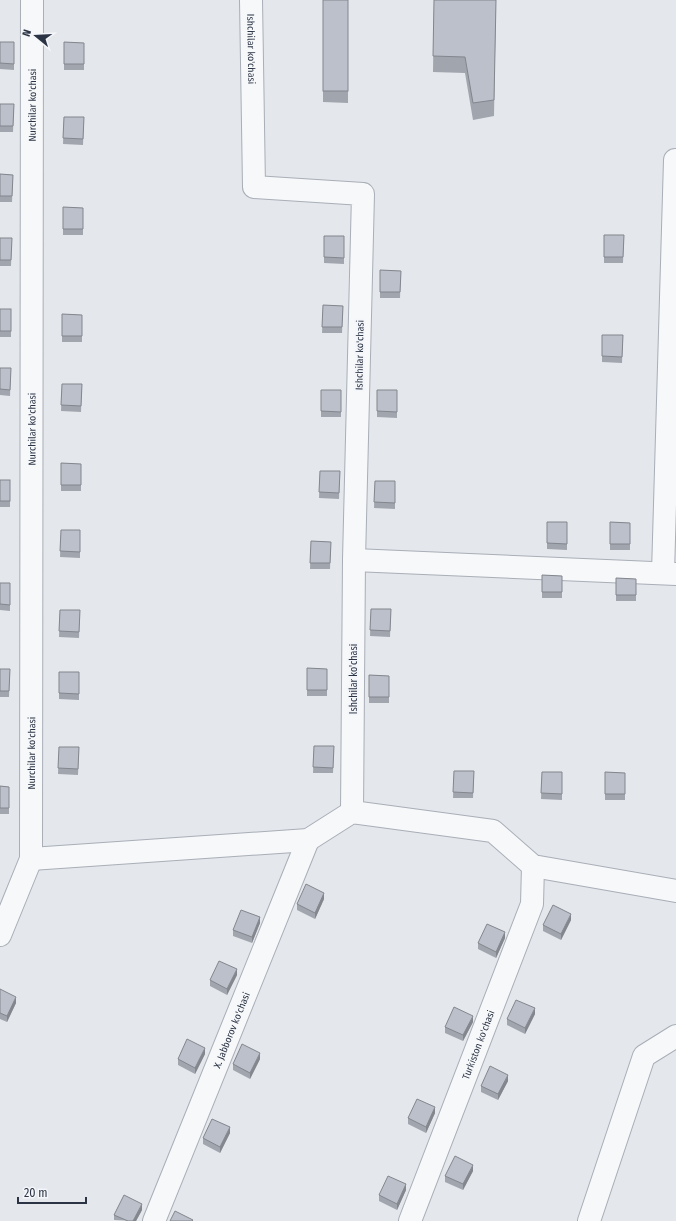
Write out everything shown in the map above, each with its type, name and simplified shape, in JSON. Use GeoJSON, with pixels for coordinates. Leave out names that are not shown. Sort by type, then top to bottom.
{"type":"FeatureCollection","features":[{"type":"Feature","properties":{"kind":"street","name":"Nurchilar ko'chasi"},"geometry":{"type":"LineString","coordinates":[[31,859],[32,0]]}},
{"type":"Feature","properties":{"kind":"street","name":"Ishchilar ko'chasi"},"geometry":{"type":"LineString","coordinates":[[251,0],[254,187],[363,194],[354,560],[352,812]]}},
{"type":"Feature","properties":{"kind":"street"},"geometry":{"type":"LineString","coordinates":[[354,560],[670,574],[675,160]]}},
{"type":"Feature","properties":{"kind":"street"},"geometry":{"type":"LineString","coordinates":[[0,934],[31,859],[308,840],[352,812],[493,831],[533,866],[676,891]]}},
{"type":"Feature","properties":{"kind":"street","name":"X. Jabborov ko'chasi"},"geometry":{"type":"LineString","coordinates":[[154,1221],[308,840]]}},
{"type":"Feature","properties":{"kind":"street","name":"Turkiston ko'chasi"},"geometry":{"type":"LineString","coordinates":[[410,1221],[532,904],[533,866]]}},
{"type":"Feature","properties":{"kind":"street"},"geometry":{"type":"LineString","coordinates":[[589,1221],[644,1056],[676,1036]]}},
{"type":"Feature","properties":{"kind":"building"},"geometry":{"type":"Polygon","coordinates":[[[323,0],[348,0],[348,91],[323,91],[323,0]]]}},
{"type":"Feature","properties":{"kind":"building"},"geometry":{"type":"Polygon","coordinates":[[[434,0],[496,0],[494,100],[473,103],[465,57],[433,56],[434,0]]]}},
{"type":"Feature","properties":{"kind":"building"},"geometry":{"type":"Polygon","coordinates":[[[0,42],[14,42],[14,64],[0,63],[0,42]]]}},
{"type":"Feature","properties":{"kind":"building"},"geometry":{"type":"Polygon","coordinates":[[[64,42],[84,43],[84,64],[64,64],[64,42]]]}},
{"type":"Feature","properties":{"kind":"building"},"geometry":{"type":"Polygon","coordinates":[[[0,104],[14,104],[13,126],[0,126],[0,104]]]}},
{"type":"Feature","properties":{"kind":"building"},"geometry":{"type":"Polygon","coordinates":[[[64,117],[84,117],[83,139],[63,138],[64,117]]]}},
{"type":"Feature","properties":{"kind":"building"},"geometry":{"type":"Polygon","coordinates":[[[0,174],[13,175],[12,196],[0,196],[0,174]]]}},
{"type":"Feature","properties":{"kind":"building"},"geometry":{"type":"Polygon","coordinates":[[[63,207],[83,208],[83,229],[63,229],[63,207]]]}},
{"type":"Feature","properties":{"kind":"building"},"geometry":{"type":"Polygon","coordinates":[[[604,235],[624,235],[623,257],[604,257],[604,235]]]}},
{"type":"Feature","properties":{"kind":"building"},"geometry":{"type":"Polygon","coordinates":[[[324,236],[344,236],[344,258],[324,257],[324,236]]]}},
{"type":"Feature","properties":{"kind":"building"},"geometry":{"type":"Polygon","coordinates":[[[0,238],[12,238],[11,260],[0,260],[0,238]]]}},
{"type":"Feature","properties":{"kind":"building"},"geometry":{"type":"Polygon","coordinates":[[[380,270],[401,271],[400,292],[380,292],[380,270]]]}},
{"type":"Feature","properties":{"kind":"building"},"geometry":{"type":"Polygon","coordinates":[[[323,305],[343,306],[342,327],[322,327],[323,305]]]}},
{"type":"Feature","properties":{"kind":"building"},"geometry":{"type":"Polygon","coordinates":[[[0,309],[11,309],[11,331],[0,331],[0,309]]]}},
{"type":"Feature","properties":{"kind":"building"},"geometry":{"type":"Polygon","coordinates":[[[62,314],[82,315],[82,336],[62,336],[62,314]]]}},
{"type":"Feature","properties":{"kind":"building"},"geometry":{"type":"Polygon","coordinates":[[[602,335],[623,335],[622,357],[602,356],[602,335]]]}},
{"type":"Feature","properties":{"kind":"building"},"geometry":{"type":"Polygon","coordinates":[[[0,368],[11,368],[10,390],[0,389],[0,368]]]}},
{"type":"Feature","properties":{"kind":"building"},"geometry":{"type":"Polygon","coordinates":[[[62,384],[82,384],[81,406],[61,405],[62,384]]]}},
{"type":"Feature","properties":{"kind":"building"},"geometry":{"type":"Polygon","coordinates":[[[321,390],[341,390],[341,412],[321,411],[321,390]]]}},
{"type":"Feature","properties":{"kind":"building"},"geometry":{"type":"Polygon","coordinates":[[[377,390],[397,390],[397,412],[377,411],[377,390]]]}},
{"type":"Feature","properties":{"kind":"building"},"geometry":{"type":"Polygon","coordinates":[[[61,463],[81,464],[81,485],[61,485],[61,463]]]}},
{"type":"Feature","properties":{"kind":"building"},"geometry":{"type":"Polygon","coordinates":[[[320,471],[340,471],[339,493],[319,492],[320,471]]]}},
{"type":"Feature","properties":{"kind":"building"},"geometry":{"type":"Polygon","coordinates":[[[0,480],[10,480],[10,501],[0,501],[0,480]]]}},
{"type":"Feature","properties":{"kind":"building"},"geometry":{"type":"Polygon","coordinates":[[[375,481],[395,481],[395,503],[374,502],[375,481]]]}},
{"type":"Feature","properties":{"kind":"building"},"geometry":{"type":"Polygon","coordinates":[[[547,522],[567,522],[567,544],[547,543],[547,522]]]}},
{"type":"Feature","properties":{"kind":"building"},"geometry":{"type":"Polygon","coordinates":[[[610,522],[630,523],[630,544],[610,544],[610,522]]]}},
{"type":"Feature","properties":{"kind":"building"},"geometry":{"type":"Polygon","coordinates":[[[61,530],[80,530],[80,552],[60,551],[61,530]]]}},
{"type":"Feature","properties":{"kind":"building"},"geometry":{"type":"Polygon","coordinates":[[[311,541],[331,542],[330,563],[310,563],[311,541]]]}},
{"type":"Feature","properties":{"kind":"building"},"geometry":{"type":"Polygon","coordinates":[[[542,575],[562,576],[562,592],[542,592],[542,575]]]}},
{"type":"Feature","properties":{"kind":"building"},"geometry":{"type":"Polygon","coordinates":[[[616,578],[636,579],[636,595],[616,595],[616,578]]]}},
{"type":"Feature","properties":{"kind":"building"},"geometry":{"type":"Polygon","coordinates":[[[0,583],[10,583],[10,605],[0,604],[0,583]]]}},
{"type":"Feature","properties":{"kind":"building"},"geometry":{"type":"Polygon","coordinates":[[[371,609],[391,609],[390,631],[370,630],[371,609]]]}},
{"type":"Feature","properties":{"kind":"building"},"geometry":{"type":"Polygon","coordinates":[[[60,610],[80,610],[79,632],[59,631],[60,610]]]}},
{"type":"Feature","properties":{"kind":"building"},"geometry":{"type":"Polygon","coordinates":[[[307,668],[327,669],[327,690],[307,690],[307,668]]]}},
{"type":"Feature","properties":{"kind":"building"},"geometry":{"type":"Polygon","coordinates":[[[0,669],[10,669],[9,691],[0,691],[0,669]]]}},
{"type":"Feature","properties":{"kind":"building"},"geometry":{"type":"Polygon","coordinates":[[[59,672],[79,672],[79,694],[59,693],[59,672]]]}},
{"type":"Feature","properties":{"kind":"building"},"geometry":{"type":"Polygon","coordinates":[[[369,675],[389,676],[389,697],[369,697],[369,675]]]}},
{"type":"Feature","properties":{"kind":"building"},"geometry":{"type":"Polygon","coordinates":[[[314,746],[334,746],[333,768],[313,767],[314,746]]]}},
{"type":"Feature","properties":{"kind":"building"},"geometry":{"type":"Polygon","coordinates":[[[59,747],[79,747],[78,769],[58,768],[59,747]]]}},
{"type":"Feature","properties":{"kind":"building"},"geometry":{"type":"Polygon","coordinates":[[[454,771],[474,771],[473,793],[453,792],[454,771]]]}},
{"type":"Feature","properties":{"kind":"building"},"geometry":{"type":"Polygon","coordinates":[[[542,772],[562,772],[562,794],[541,793],[542,772]]]}},
{"type":"Feature","properties":{"kind":"building"},"geometry":{"type":"Polygon","coordinates":[[[605,772],[625,773],[625,794],[605,794],[605,772]]]}},
{"type":"Feature","properties":{"kind":"building"},"geometry":{"type":"Polygon","coordinates":[[[0,786],[9,787],[9,808],[0,808],[0,786]]]}},
{"type":"Feature","properties":{"kind":"building"},"geometry":{"type":"Polygon","coordinates":[[[306,884],[324,893],[315,913],[297,904],[306,884]]]}},
{"type":"Feature","properties":{"kind":"building"},"geometry":{"type":"Polygon","coordinates":[[[553,905],[571,914],[561,934],[543,925],[553,905]]]}},
{"type":"Feature","properties":{"kind":"building"},"geometry":{"type":"Polygon","coordinates":[[[241,910],[260,917],[252,937],[233,930],[241,910]]]}},
{"type":"Feature","properties":{"kind":"building"},"geometry":{"type":"Polygon","coordinates":[[[487,924],[505,932],[496,952],[478,943],[487,924]]]}},
{"type":"Feature","properties":{"kind":"building"},"geometry":{"type":"Polygon","coordinates":[[[219,961],[237,969],[227,989],[210,980],[219,961]]]}},
{"type":"Feature","properties":{"kind":"building"},"geometry":{"type":"Polygon","coordinates":[[[0,989],[16,997],[7,1016],[0,1013],[0,989]]]}},
{"type":"Feature","properties":{"kind":"building"},"geometry":{"type":"Polygon","coordinates":[[[516,1000],[535,1008],[525,1028],[507,1019],[516,1000]]]}},
{"type":"Feature","properties":{"kind":"building"},"geometry":{"type":"Polygon","coordinates":[[[454,1007],[473,1016],[463,1035],[445,1027],[454,1007]]]}},
{"type":"Feature","properties":{"kind":"building"},"geometry":{"type":"Polygon","coordinates":[[[187,1039],[205,1048],[195,1068],[178,1059],[187,1039]]]}},
{"type":"Feature","properties":{"kind":"building"},"geometry":{"type":"Polygon","coordinates":[[[242,1044],[260,1053],[250,1073],[233,1064],[242,1044]]]}},
{"type":"Feature","properties":{"kind":"building"},"geometry":{"type":"Polygon","coordinates":[[[490,1066],[508,1075],[498,1094],[481,1086],[490,1066]]]}},
{"type":"Feature","properties":{"kind":"building"},"geometry":{"type":"Polygon","coordinates":[[[417,1099],[435,1107],[426,1127],[408,1118],[417,1099]]]}},
{"type":"Feature","properties":{"kind":"building"},"geometry":{"type":"Polygon","coordinates":[[[212,1119],[230,1127],[220,1147],[203,1138],[212,1119]]]}},
{"type":"Feature","properties":{"kind":"building"},"geometry":{"type":"Polygon","coordinates":[[[455,1156],[473,1165],[463,1184],[445,1176],[455,1156]]]}},
{"type":"Feature","properties":{"kind":"building"},"geometry":{"type":"Polygon","coordinates":[[[388,1176],[406,1184],[397,1204],[379,1195],[388,1176]]]}},
{"type":"Feature","properties":{"kind":"building"},"geometry":{"type":"Polygon","coordinates":[[[124,1195],[142,1204],[133,1221],[128,1221],[114,1215],[124,1195]]]}},
{"type":"Feature","properties":{"kind":"building"},"geometry":{"type":"Polygon","coordinates":[[[175,1211],[193,1220],[170,1221],[175,1211]]]}}]}
